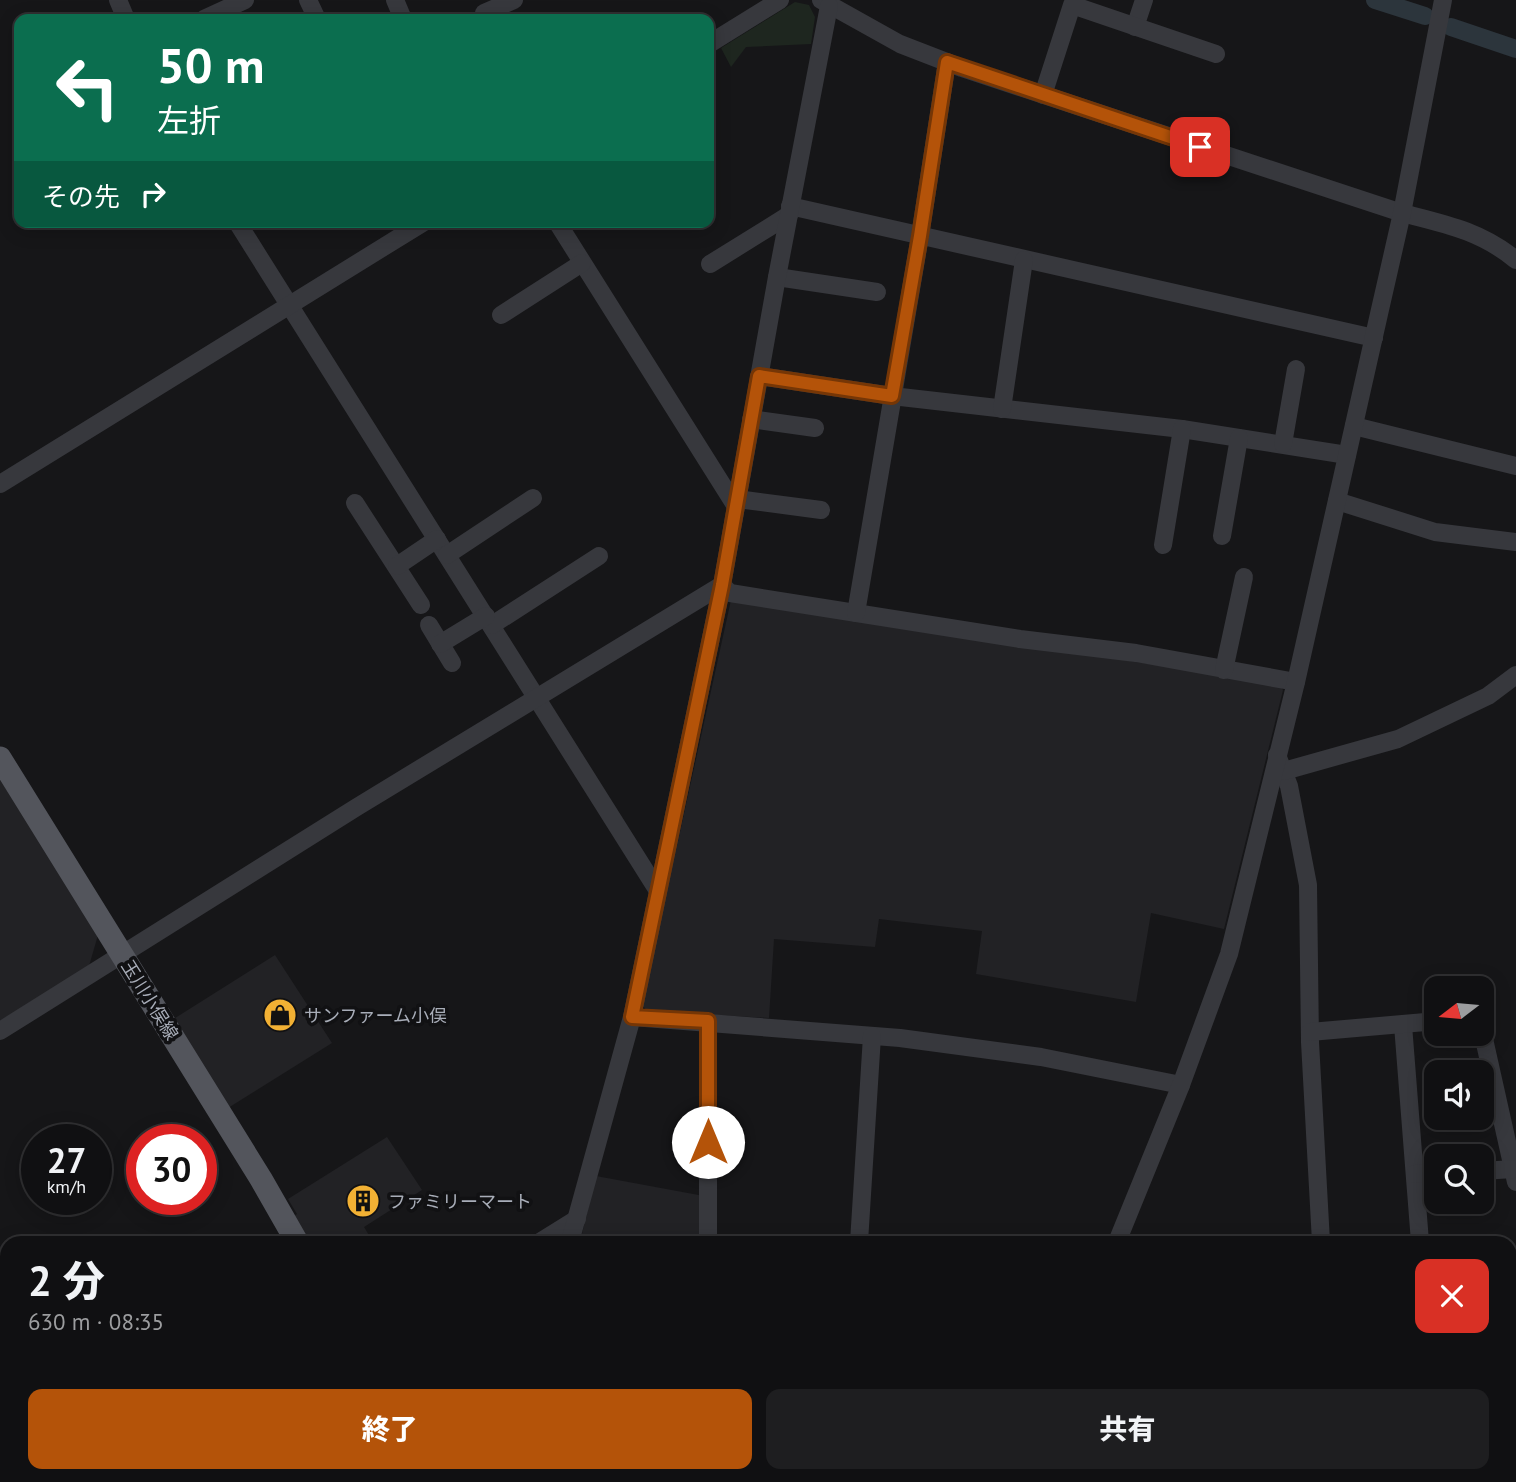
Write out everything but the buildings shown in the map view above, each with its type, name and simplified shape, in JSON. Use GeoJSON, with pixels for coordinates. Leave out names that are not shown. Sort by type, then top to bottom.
{"type":"FeatureCollection","features":[{"type":"Feature","properties":{"kind":"main road","name":"玉川小俣線"},"geometry":{"type":"LineString","coordinates":[[0,758],[293,1236]]}},
{"type":"Feature","properties":{"kind":"street"},"geometry":{"type":"LineString","coordinates":[[215,14],[245,0]]}},
{"type":"Feature","properties":{"kind":"street"},"geometry":{"type":"LineString","coordinates":[[484,11],[514,0]]}},
{"type":"Feature","properties":{"kind":"street"},"geometry":{"type":"LineString","coordinates":[[714,41],[780,0]]}},
{"type":"Feature","properties":{"kind":"street"},"geometry":{"type":"LineString","coordinates":[[1135,27],[1144,0]]}},
{"type":"Feature","properties":{"kind":"street"},"geometry":{"type":"LineString","coordinates":[[1119,1236],[1181,1085],[1228,954],[1280,763],[1296,681],[1402,212],[1443,0]]}},
{"type":"Feature","properties":{"kind":"street"},"geometry":{"type":"LineString","coordinates":[[572,1236],[632,1017],[722,585],[825,3],[900,44],[947,62],[1402,212],[1472,232],[1502,248],[1516,260]]}},
{"type":"Feature","properties":{"kind":"street"},"geometry":{"type":"LineString","coordinates":[[1043,95],[1072,5],[1216,54]]}},
{"type":"Feature","properties":{"kind":"street"},"geometry":{"type":"LineString","coordinates":[[856,613],[947,62]]}},
{"type":"Feature","properties":{"kind":"street"},"geometry":{"type":"LineString","coordinates":[[710,264],[789,211],[920,236],[1374,338]]}},
{"type":"Feature","properties":{"kind":"street"},"geometry":{"type":"LineString","coordinates":[[241,228],[658,891]]}},
{"type":"Feature","properties":{"kind":"street"},"geometry":{"type":"LineString","coordinates":[[0,484],[289,305],[407,228]]}},
{"type":"Feature","properties":{"kind":"street"},"geometry":{"type":"LineString","coordinates":[[567,228],[582,262],[736,502]]}},
{"type":"Feature","properties":{"kind":"street"},"geometry":{"type":"LineString","coordinates":[[1002,409],[1024,260]]}},
{"type":"Feature","properties":{"kind":"street"},"geometry":{"type":"LineString","coordinates":[[501,315],[582,262]]}},
{"type":"Feature","properties":{"kind":"street"},"geometry":{"type":"LineString","coordinates":[[777,277],[877,292]]}},
{"type":"Feature","properties":{"kind":"street"},"geometry":{"type":"LineString","coordinates":[[1283,444],[1296,369]]}},
{"type":"Feature","properties":{"kind":"street"},"geometry":{"type":"LineString","coordinates":[[759,376],[892,396],[1182,429],[1347,455]]}},
{"type":"Feature","properties":{"kind":"street"},"geometry":{"type":"LineString","coordinates":[[751,419],[815,428]]}},
{"type":"Feature","properties":{"kind":"street"},"geometry":{"type":"LineString","coordinates":[[1354,426],[1516,466]]}},
{"type":"Feature","properties":{"kind":"street"},"geometry":{"type":"LineString","coordinates":[[1163,545],[1182,429]]}},
{"type":"Feature","properties":{"kind":"street"},"geometry":{"type":"LineString","coordinates":[[1222,536],[1240,438]]}},
{"type":"Feature","properties":{"kind":"street"},"geometry":{"type":"LineString","coordinates":[[397,566],[442,547],[533,498]]}},
{"type":"Feature","properties":{"kind":"street"},"geometry":{"type":"LineString","coordinates":[[1337,501],[1434,532],[1516,542]]}},
{"type":"Feature","properties":{"kind":"street"},"geometry":{"type":"LineString","coordinates":[[736,502],[821,510]]}},
{"type":"Feature","properties":{"kind":"street"},"geometry":{"type":"LineString","coordinates":[[355,503],[421,605]]}},
{"type":"Feature","properties":{"kind":"street"},"geometry":{"type":"LineString","coordinates":[[440,644],[489,620],[599,556]]}},
{"type":"Feature","properties":{"kind":"street"},"geometry":{"type":"LineString","coordinates":[[1224,670],[1244,578]]}},
{"type":"Feature","properties":{"kind":"street"},"geometry":{"type":"LineString","coordinates":[[722,585],[730,593],[1020,639],[1136,653],[1296,681]]}},
{"type":"Feature","properties":{"kind":"street"},"geometry":{"type":"LineString","coordinates":[[0,1031],[357,807],[722,585]]}},
{"type":"Feature","properties":{"kind":"street"},"geometry":{"type":"LineString","coordinates":[[429,625],[452,663]]}},
{"type":"Feature","properties":{"kind":"street"},"geometry":{"type":"LineString","coordinates":[[1280,763],[1398,739],[1488,696],[1516,675]]}},
{"type":"Feature","properties":{"kind":"street"},"geometry":{"type":"LineString","coordinates":[[1280,763],[1289,786],[1308,885],[1310,1032],[1321,1236]]}},
{"type":"Feature","properties":{"kind":"street"},"geometry":{"type":"LineString","coordinates":[[632,1017],[872,1036],[1041,1057],[1181,1085]]}},
{"type":"Feature","properties":{"kind":"street"},"geometry":{"type":"LineString","coordinates":[[708,1021],[708,1236]]}},
{"type":"Feature","properties":{"kind":"street"},"geometry":{"type":"LineString","coordinates":[[1310,1032],[1424,1023]]}},
{"type":"Feature","properties":{"kind":"street"},"geometry":{"type":"LineString","coordinates":[[1403,1025],[1420,1236]]}},
{"type":"Feature","properties":{"kind":"street"},"geometry":{"type":"LineString","coordinates":[[859,1236],[872,1036]]}},
{"type":"Feature","properties":{"kind":"street"},"geometry":{"type":"LineString","coordinates":[[1486,1046],[1515,1175],[1494,1172]]}},
{"type":"Feature","properties":{"kind":"street"},"geometry":{"type":"LineString","coordinates":[[1415,1174],[1424,1174]]}},
{"type":"Feature","properties":{"kind":"street"},"geometry":{"type":"LineString","coordinates":[[550,1236],[577,1219]]}},
{"type":"Feature","properties":{"kind":"shaded area"},"geometry":{"type":"Polygon","coordinates":[[[795,2],[809,5],[815,17],[811,44],[746,47],[731,67],[721,48],[795,2]]]}},
{"type":"Feature","properties":{"kind":"shaded area"},"geometry":{"type":"Polygon","coordinates":[[[731,600],[1280,684],[1283,690],[1224,929],[1151,913],[1136,1002],[976,974],[982,931],[879,919],[875,947],[774,939],[769,1018],[647,1011],[642,1005],[731,600]]]}},
{"type":"Feature","properties":{"kind":"shaded area"},"geometry":{"type":"Polygon","coordinates":[[[0,779],[98,935],[89,966],[0,1021],[0,779]]]}},
{"type":"Feature","properties":{"kind":"shaded area"},"geometry":{"type":"Polygon","coordinates":[[[275,955],[332,1043],[228,1108],[172,1020],[275,955]]]}},
{"type":"Feature","properties":{"kind":"shaded area"},"geometry":{"type":"Polygon","coordinates":[[[387,1137],[422,1190],[364,1227],[369,1236],[305,1236],[293,1217],[297,1214],[288,1199],[387,1137]]]}},
{"type":"Feature","properties":{"kind":"shaded area"},"geometry":{"type":"Polygon","coordinates":[[[596,1176],[704,1196],[703,1236],[581,1236],[596,1176]]]}},
{"type":"Feature","properties":{"kind":"waterway"},"geometry":{"type":"LineString","coordinates":[[1375,0],[1425,16]]}},
{"type":"Feature","properties":{"kind":"waterway"},"geometry":{"type":"LineString","coordinates":[[1451,27],[1516,49]]}},
{"type":"Feature","properties":{"kind":"place","name":"サンファーム小俣"},"geometry":{"type":"Point","coordinates":[280,1015]}},
{"type":"Feature","properties":{"kind":"place","name":"ファミリーマート"},"geometry":{"type":"Point","coordinates":[363,1201]}},
{"type":"Feature","properties":{"kind":"route"},"geometry":{"type":"LineString","coordinates":[[708,1142],[708,1021],[632,1017],[722,585],[759,376],[892,396],[947,62],[1200,147]]}}]}
